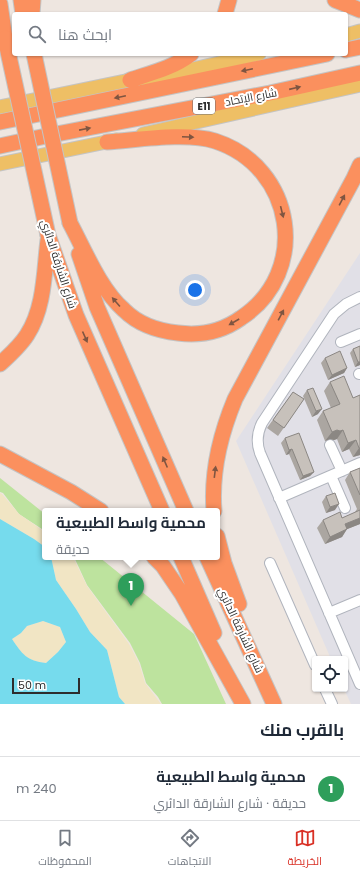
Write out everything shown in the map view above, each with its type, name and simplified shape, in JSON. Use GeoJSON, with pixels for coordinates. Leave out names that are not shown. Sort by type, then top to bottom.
{"type":"FeatureCollection","features":[{"type":"Feature","properties":{"kind":"highway"},"geometry":{"type":"LineString","coordinates":[[21,0],[24,12]]}},
{"type":"Feature","properties":{"kind":"highway"},"geometry":{"type":"LineString","coordinates":[[32,12],[33,0]]}},
{"type":"Feature","properties":{"kind":"highway"},"geometry":{"type":"LineString","coordinates":[[226,12],[229,0]]}},
{"type":"Feature","properties":{"kind":"highway"},"geometry":{"type":"LineString","coordinates":[[335,0],[360,10]]}},
{"type":"Feature","properties":{"kind":"highway","name":"شارع الشارقة الدائري"},"geometry":{"type":"LineString","coordinates":[[0,4],[3,32],[48,235],[76,315],[161,508]]}},
{"type":"Feature","properties":{"kind":"highway"},"geometry":{"type":"LineString","coordinates":[[348,50],[360,47]]}},
{"type":"Feature","properties":{"kind":"highway","name":"شارع الشارقة الدائري"},"geometry":{"type":"LineString","coordinates":[[34,56],[70,223],[82,265],[98,307],[185,508]]}},
{"type":"Feature","properties":{"kind":"highway"},"geometry":{"type":"LineString","coordinates":[[130,80],[163,69],[188,56]]}},
{"type":"Feature","properties":{"kind":"highway","name":"E11"},"geometry":{"type":"LineString","coordinates":[[0,122],[317,56]]}},
{"type":"Feature","properties":{"kind":"highway","name":"شارع الإتحاد"},"geometry":{"type":"LineString","coordinates":[[0,146],[270,93],[360,73]]}},
{"type":"Feature","properties":{"kind":"highway"},"geometry":{"type":"LineString","coordinates":[[70,223],[95,270],[114,299],[124,310],[143,324],[165,332],[188,335],[212,332],[232,324],[252,311],[266,295],[277,277],[286,238],[284,216],[279,199],[271,184],[260,170],[247,158],[232,148],[215,141],[198,138],[178,137],[107,142]]}},
{"type":"Feature","properties":{"kind":"highway"},"geometry":{"type":"LineString","coordinates":[[214,508],[216,458],[235,400],[358,171]]}},
{"type":"Feature","properties":{"kind":"highway"},"geometry":{"type":"LineString","coordinates":[[0,364],[14,352],[28,335],[37,315],[42,293],[48,235]]}},
{"type":"Feature","properties":{"kind":"highway"},"geometry":{"type":"LineString","coordinates":[[0,454],[71,492],[96,508]]}},
{"type":"Feature","properties":{"kind":"highway"},"geometry":{"type":"LineString","coordinates":[[220,548],[224,563],[251,634],[262,674]]}},
{"type":"Feature","properties":{"kind":"highway"},"geometry":{"type":"LineString","coordinates":[[157,560],[163,566],[182,594],[243,704]]}},
{"type":"Feature","properties":{"kind":"highway"},"geometry":{"type":"LineString","coordinates":[[183,560],[243,704]]}},
{"type":"Feature","properties":{"kind":"highway","name":"شارع الشارقة الدائري"},"geometry":{"type":"LineString","coordinates":[[208,560],[262,674],[274,704]]}},
{"type":"Feature","properties":{"kind":"main road"},"geometry":{"type":"LineString","coordinates":[[348,34],[360,31]]}},
{"type":"Feature","properties":{"kind":"main road"},"geometry":{"type":"LineString","coordinates":[[0,107],[130,80],[175,73],[250,56]]}},
{"type":"Feature","properties":{"kind":"main road"},"geometry":{"type":"LineString","coordinates":[[0,164],[107,142],[360,85]]}},
{"type":"Feature","properties":{"kind":"lane"},"geometry":{"type":"LineString","coordinates":[[360,297],[346,304],[334,314],[260,428],[257,437],[258,448],[360,684]]}},
{"type":"Feature","properties":{"kind":"lane"},"geometry":{"type":"LineString","coordinates":[[341,342],[360,334]]}},
{"type":"Feature","properties":{"kind":"lane"},"geometry":{"type":"LineString","coordinates":[[330,445],[342,471]]}},
{"type":"Feature","properties":{"kind":"lane"},"geometry":{"type":"LineString","coordinates":[[279,498],[360,463]]}},
{"type":"Feature","properties":{"kind":"lane"},"geometry":{"type":"LineString","coordinates":[[331,476],[345,508]]}},
{"type":"Feature","properties":{"kind":"lane"},"geometry":{"type":"LineString","coordinates":[[270,563],[312,658]]}},
{"type":"Feature","properties":{"kind":"lane"},"geometry":{"type":"LineString","coordinates":[[329,613],[360,600]]}},
{"type":"Feature","properties":{"kind":"lane"},"geometry":{"type":"LineString","coordinates":[[326,692],[332,704]]}},
{"type":"Feature","properties":{"kind":"shaded area"},"geometry":{"type":"Polygon","coordinates":[[[360,253],[360,704],[351,704],[345,692],[348,692],[348,656],[330,656],[236,441],[360,253]]]}},
{"type":"Feature","properties":{"kind":"green space"},"geometry":{"type":"Polygon","coordinates":[[[0,478],[42,512],[42,529],[19,514],[3,493],[0,492],[0,478]]]}},
{"type":"Feature","properties":{"kind":"green space"},"geometry":{"type":"Polygon","coordinates":[[[75,560],[103,560],[194,634],[226,704],[162,704],[146,683],[140,663],[130,643],[87,585],[75,560]]]}},
{"type":"Feature","properties":{"kind":"sand"},"geometry":{"type":"Polygon","coordinates":[[[0,493],[19,514],[42,530],[42,545],[34,539],[0,519],[0,493]]]}},
{"type":"Feature","properties":{"kind":"sand"},"geometry":{"type":"Polygon","coordinates":[[[52,560],[74,560],[87,586],[129,644],[139,663],[145,683],[161,704],[125,704],[119,697],[107,650],[90,632],[56,580],[52,560]]]}},
{"type":"Feature","properties":{"kind":"sand"},"geometry":{"type":"Polygon","coordinates":[[[43,621],[60,627],[66,642],[46,663],[34,661],[25,656],[12,639],[21,633],[27,626],[43,621]]]}},
{"type":"Feature","properties":{"kind":"water"},"geometry":{"type":"Polygon","coordinates":[[[0,519],[42,545],[42,560],[52,560],[56,580],[90,632],[107,650],[119,697],[125,704],[0,704],[0,519]],[[43,621],[27,626],[21,633],[12,639],[26,656],[34,661],[46,663],[66,642],[60,627],[43,621]]]}},
{"type":"Feature","properties":{"kind":"building"},"geometry":{"type":"Polygon","coordinates":[[[360,346],[360,362],[358,362],[353,349],[360,346]]]}},
{"type":"Feature","properties":{"kind":"building"},"geometry":{"type":"Polygon","coordinates":[[[340,351],[347,368],[332,375],[325,358],[340,351]]]}},
{"type":"Feature","properties":{"kind":"building"},"geometry":{"type":"Polygon","coordinates":[[[344,376],[353,398],[360,395],[360,448],[356,440],[348,443],[343,430],[332,432],[323,411],[340,404],[330,382],[344,376]]]}},
{"type":"Feature","properties":{"kind":"building"},"geometry":{"type":"Polygon","coordinates":[[[313,388],[322,409],[316,411],[307,390],[313,388]]]}},
{"type":"Feature","properties":{"kind":"building"},"geometry":{"type":"Polygon","coordinates":[[[293,392],[304,399],[284,428],[273,420],[293,392]]]}},
{"type":"Feature","properties":{"kind":"building"},"geometry":{"type":"Polygon","coordinates":[[[299,433],[314,472],[303,476],[292,449],[289,450],[285,438],[299,433]]]}},
{"type":"Feature","properties":{"kind":"building"},"geometry":{"type":"Polygon","coordinates":[[[360,468],[360,495],[350,472],[360,468]]]}},
{"type":"Feature","properties":{"kind":"building"},"geometry":{"type":"Polygon","coordinates":[[[335,493],[339,504],[330,507],[326,496],[335,493]]]}},
{"type":"Feature","properties":{"kind":"building"},"geometry":{"type":"Polygon","coordinates":[[[360,510],[360,518],[345,524],[347,529],[330,537],[323,520],[340,512],[342,518],[360,510]]]}},
{"type":"Feature","properties":{"kind":"place","name":"محمية واسط الطبيعية"},"geometry":{"type":"Point","coordinates":[131,606]}}]}
